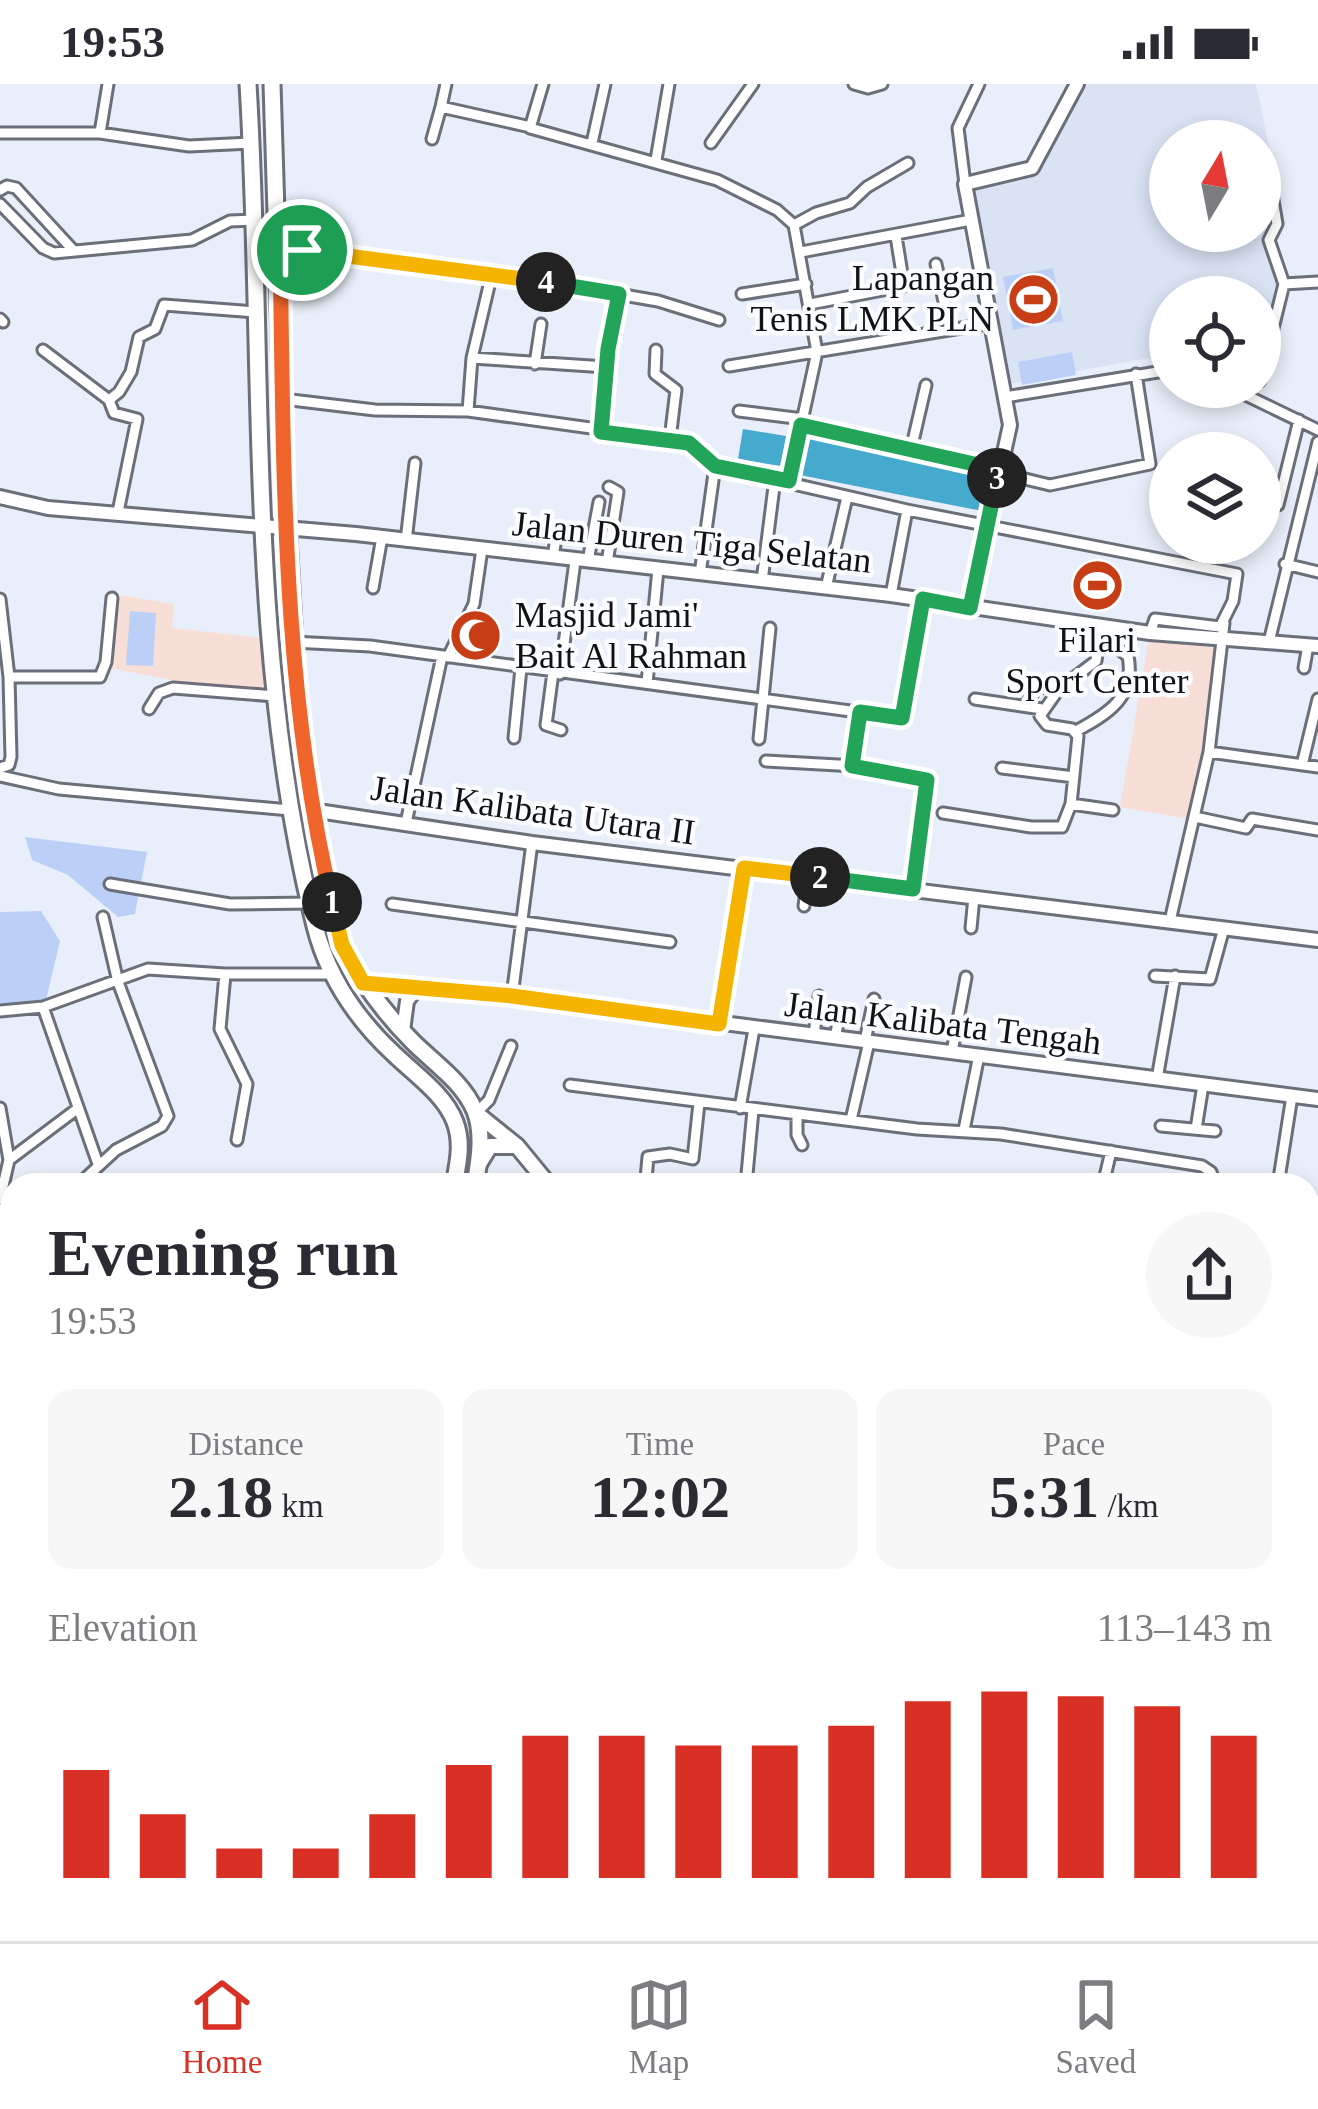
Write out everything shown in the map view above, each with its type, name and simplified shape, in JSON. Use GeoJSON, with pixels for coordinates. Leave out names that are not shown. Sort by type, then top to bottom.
{"type":"FeatureCollection","features":[{"type":"Feature","properties":{"kind":"main road"},"geometry":{"type":"LineString","coordinates":[[248,84],[258,312],[275,529],[291,617],[311,810],[342,945],[363,983],[403,1031],[459,1087],[476,1113],[517,1146],[539,1173]]}},
{"type":"Feature","properties":{"kind":"main road"},"geometry":{"type":"LineString","coordinates":[[272,84],[283,399],[271,616],[275,696],[290,810],[310,904],[332,974],[372,1033],[439,1096],[454,1119],[459,1138],[455,1173]]}},
{"type":"Feature","properties":{"kind":"main road"},"geometry":{"type":"LineString","coordinates":[[271,616],[280,608],[291,617]]}},
{"type":"Feature","properties":{"kind":"main road"},"geometry":{"type":"LineString","coordinates":[[476,1113],[477,1173]]}},
{"type":"Feature","properties":{"kind":"main road"},"geometry":{"type":"LineString","coordinates":[[478,1165],[490,1146],[517,1146]]}},
{"type":"Feature","properties":{"kind":"street"},"geometry":{"type":"LineString","coordinates":[[100,133],[108,84]]}},
{"type":"Feature","properties":{"kind":"street"},"geometry":{"type":"LineString","coordinates":[[432,140],[446,84]]}},
{"type":"Feature","properties":{"kind":"street"},"geometry":{"type":"LineString","coordinates":[[528,127],[543,84]]}},
{"type":"Feature","properties":{"kind":"street"},"geometry":{"type":"LineString","coordinates":[[592,143],[604,84]]}},
{"type":"Feature","properties":{"kind":"street"},"geometry":{"type":"LineString","coordinates":[[656,160],[669,84]]}},
{"type":"Feature","properties":{"kind":"street"},"geometry":{"type":"LineString","coordinates":[[711,143],[753,84]]}},
{"type":"Feature","properties":{"kind":"street"},"geometry":{"type":"LineString","coordinates":[[854,84],[868,88],[882,84]]}},
{"type":"Feature","properties":{"kind":"street"},"geometry":{"type":"LineString","coordinates":[[970,608],[1010,425],[958,128],[979,84]]}},
{"type":"Feature","properties":{"kind":"street"},"geometry":{"type":"LineString","coordinates":[[965,184],[1032,168],[1077,84]]}},
{"type":"Feature","properties":{"kind":"street"},"geometry":{"type":"LineString","coordinates":[[441,107],[656,160],[730,186],[777,210],[794,225],[817,352],[789,481]]}},
{"type":"Feature","properties":{"kind":"street"},"geometry":{"type":"LineString","coordinates":[[0,133],[100,133],[189,146],[251,143]]}},
{"type":"Feature","properties":{"kind":"street"},"geometry":{"type":"LineString","coordinates":[[794,225],[850,203],[908,163]]}},
{"type":"Feature","properties":{"kind":"street"},"geometry":{"type":"LineString","coordinates":[[0,190],[16,188],[73,250]]}},
{"type":"Feature","properties":{"kind":"street"},"geometry":{"type":"LineString","coordinates":[[0,204],[47,251],[192,240],[230,221],[255,220]]}},
{"type":"Feature","properties":{"kind":"street"},"geometry":{"type":"LineString","coordinates":[[801,252],[971,220]]}},
{"type":"Feature","properties":{"kind":"street"},"geometry":{"type":"LineString","coordinates":[[810,304],[904,286],[896,236]]}},
{"type":"Feature","properties":{"kind":"street"},"geometry":{"type":"LineString","coordinates":[[280,248],[492,273],[619,294],[691,309],[719,320]]}},
{"type":"Feature","properties":{"kind":"street"},"geometry":{"type":"LineString","coordinates":[[1273,252],[1284,284],[1281,296]]}},
{"type":"Feature","properties":{"kind":"street"},"geometry":{"type":"LineString","coordinates":[[936,264],[950,330]]}},
{"type":"Feature","properties":{"kind":"street"},"geometry":{"type":"LineString","coordinates":[[468,411],[472,358],[492,273]]}},
{"type":"Feature","properties":{"kind":"street"},"geometry":{"type":"LineString","coordinates":[[1284,284],[1318,282]]}},
{"type":"Feature","properties":{"kind":"street"},"geometry":{"type":"LineString","coordinates":[[742,294],[806,284]]}},
{"type":"Feature","properties":{"kind":"street"},"geometry":{"type":"LineString","coordinates":[[601,432],[619,294]]}},
{"type":"Feature","properties":{"kind":"street"},"geometry":{"type":"LineString","coordinates":[[109,400],[131,372],[140,337],[155,329],[164,305],[258,312]]}},
{"type":"Feature","properties":{"kind":"street"},"geometry":{"type":"LineString","coordinates":[[729,366],[992,322]]}},
{"type":"Feature","properties":{"kind":"street"},"geometry":{"type":"LineString","coordinates":[[535,364],[541,323]]}},
{"type":"Feature","properties":{"kind":"street"},"geometry":{"type":"LineString","coordinates":[[43,350],[109,400],[114,412],[137,419],[118,512]]}},
{"type":"Feature","properties":{"kind":"street"},"geometry":{"type":"LineString","coordinates":[[656,350],[656,374],[676,390],[670,440]]}},
{"type":"Feature","properties":{"kind":"street"},"geometry":{"type":"LineString","coordinates":[[472,358],[606,367]]}},
{"type":"Feature","properties":{"kind":"street"},"geometry":{"type":"LineString","coordinates":[[1005,397],[1149,372]]}},
{"type":"Feature","properties":{"kind":"street"},"geometry":{"type":"LineString","coordinates":[[740,411],[802,422],[1036,483],[1064,484],[1145,467],[1151,460],[1136,374]]}},
{"type":"Feature","properties":{"kind":"street"},"geometry":{"type":"LineString","coordinates":[[911,450],[926,385]]}},
{"type":"Feature","properties":{"kind":"street"},"geometry":{"type":"LineString","coordinates":[[283,399],[375,410],[468,411],[670,440],[695,446],[715,466],[847,497],[1235,572],[1239,584],[1225,623],[1209,752],[1170,921]]}},
{"type":"Feature","properties":{"kind":"street"},"geometry":{"type":"LineString","coordinates":[[1281,406],[1318,430]]}},
{"type":"Feature","properties":{"kind":"street"},"geometry":{"type":"LineString","coordinates":[[1281,493],[1299,420]]}},
{"type":"Feature","properties":{"kind":"street"},"geometry":{"type":"LineString","coordinates":[[1268,642],[1318,442]]}},
{"type":"Feature","properties":{"kind":"street"},"geometry":{"type":"LineString","coordinates":[[406,541],[415,463]]}},
{"type":"Feature","properties":{"kind":"street"},"geometry":{"type":"LineString","coordinates":[[700,574],[715,466]]}},
{"type":"Feature","properties":{"kind":"street"},"geometry":{"type":"LineString","coordinates":[[763,581],[775,479]]}},
{"type":"Feature","properties":{"kind":"street"},"geometry":{"type":"LineString","coordinates":[[607,563],[618,492],[609,487]]}},
{"type":"Feature","properties":{"kind":"street","name":"Jalan Duren Tiga Selatan"},"geometry":{"type":"LineString","coordinates":[[0,497],[48,508],[382,537],[923,599],[1104,638],[1150,634],[1313,646]]}},
{"type":"Feature","properties":{"kind":"street"},"geometry":{"type":"LineString","coordinates":[[826,588],[847,497]]}},
{"type":"Feature","properties":{"kind":"street"},"geometry":{"type":"LineString","coordinates":[[561,730],[546,725],[599,502]]}},
{"type":"Feature","properties":{"kind":"street"},"geometry":{"type":"LineString","coordinates":[[891,595],[908,510]]}},
{"type":"Feature","properties":{"kind":"street"},"geometry":{"type":"LineString","coordinates":[[553,557],[557,531]]}},
{"type":"Feature","properties":{"kind":"street"},"geometry":{"type":"LineString","coordinates":[[373,589],[382,537]]}},
{"type":"Feature","properties":{"kind":"street"},"geometry":{"type":"LineString","coordinates":[[406,823],[445,657],[474,604],[482,550]]}},
{"type":"Feature","properties":{"kind":"street"},"geometry":{"type":"LineString","coordinates":[[1286,564],[1318,572]]}},
{"type":"Feature","properties":{"kind":"street"},"geometry":{"type":"LineString","coordinates":[[647,683],[658,569]]}},
{"type":"Feature","properties":{"kind":"street"},"geometry":{"type":"LineString","coordinates":[[6,673],[100,676],[106,662],[112,598]]}},
{"type":"Feature","properties":{"kind":"street"},"geometry":{"type":"LineString","coordinates":[[0,599],[11,757],[2,774],[59,789],[290,810]]}},
{"type":"Feature","properties":{"kind":"street"},"geometry":{"type":"LineString","coordinates":[[293,642],[320,641],[902,718],[923,599]]}},
{"type":"Feature","properties":{"kind":"street"},"geometry":{"type":"LineString","coordinates":[[1150,634],[1155,619],[1216,628],[1225,623]]}},
{"type":"Feature","properties":{"kind":"street"},"geometry":{"type":"LineString","coordinates":[[759,739],[770,628]]}},
{"type":"Feature","properties":{"kind":"street"},"geometry":{"type":"LineString","coordinates":[[1104,638],[1128,656],[1131,678],[1127,691],[1108,713],[1076,731],[1042,722],[1042,709],[1059,689],[1096,661],[1104,638]]}},
{"type":"Feature","properties":{"kind":"street"},"geometry":{"type":"LineString","coordinates":[[1304,668],[1313,646]]}},
{"type":"Feature","properties":{"kind":"street"},"geometry":{"type":"LineString","coordinates":[[514,738],[521,668]]}},
{"type":"Feature","properties":{"kind":"street"},"geometry":{"type":"LineString","coordinates":[[1025,706],[1037,687],[1059,689]]}},
{"type":"Feature","properties":{"kind":"street"},"geometry":{"type":"LineString","coordinates":[[149,709],[160,693],[173,688],[275,696]]}},
{"type":"Feature","properties":{"kind":"street"},"geometry":{"type":"LineString","coordinates":[[975,699],[1042,709]]}},
{"type":"Feature","properties":{"kind":"street"},"geometry":{"type":"LineString","coordinates":[[1303,765],[1318,699]]}},
{"type":"Feature","properties":{"kind":"street"},"geometry":{"type":"LineString","coordinates":[[852,766],[860,712]]}},
{"type":"Feature","properties":{"kind":"street"},"geometry":{"type":"LineString","coordinates":[[943,813],[1058,829],[1071,804],[1076,731]]}},
{"type":"Feature","properties":{"kind":"street"},"geometry":{"type":"LineString","coordinates":[[1209,752],[1318,767]]}},
{"type":"Feature","properties":{"kind":"street"},"geometry":{"type":"LineString","coordinates":[[766,761],[852,766],[927,780],[913,889]]}},
{"type":"Feature","properties":{"kind":"street"},"geometry":{"type":"LineString","coordinates":[[1002,768],[1074,777]]}},
{"type":"Feature","properties":{"kind":"street"},"geometry":{"type":"LineString","coordinates":[[1071,804],[1113,810]]}},
{"type":"Feature","properties":{"kind":"street","name":"Jalan Kalibata Utara II"},"geometry":{"type":"LineString","coordinates":[[311,810],[532,843],[1318,940]]}},
{"type":"Feature","properties":{"kind":"street"},"geometry":{"type":"LineString","coordinates":[[1195,817],[1246,829],[1252,819],[1318,830]]}},
{"type":"Feature","properties":{"kind":"street"},"geometry":{"type":"LineString","coordinates":[[512,996],[532,843]]}},
{"type":"Feature","properties":{"kind":"street"},"geometry":{"type":"LineString","coordinates":[[719,1024],[744,868]]}},
{"type":"Feature","properties":{"kind":"street"},"geometry":{"type":"LineString","coordinates":[[803,906],[808,876]]}},
{"type":"Feature","properties":{"kind":"street"},"geometry":{"type":"LineString","coordinates":[[110,884],[230,904],[310,904]]}},
{"type":"Feature","properties":{"kind":"street"},"geometry":{"type":"LineString","coordinates":[[971,928],[974,897]]}},
{"type":"Feature","properties":{"kind":"street"},"geometry":{"type":"LineString","coordinates":[[392,904],[670,942]]}},
{"type":"Feature","properties":{"kind":"street"},"geometry":{"type":"LineString","coordinates":[[89,1173],[134,1139],[163,1126],[168,1116],[118,982],[103,917]]}},
{"type":"Feature","properties":{"kind":"street"},"geometry":{"type":"LineString","coordinates":[[1155,976],[1210,980],[1224,928]]}},
{"type":"Feature","properties":{"kind":"street"},"geometry":{"type":"LineString","coordinates":[[0,1011],[44,1007],[148,969],[332,974]]}},
{"type":"Feature","properties":{"kind":"street"},"geometry":{"type":"LineString","coordinates":[[225,974],[220,1029],[247,1084],[237,1140]]}},
{"type":"Feature","properties":{"kind":"street"},"geometry":{"type":"LineString","coordinates":[[952,1052],[966,976]]}},
{"type":"Feature","properties":{"kind":"street"},"geometry":{"type":"LineString","coordinates":[[1157,1079],[1175,976]]}},
{"type":"Feature","properties":{"kind":"street","name":"Jalan Kalibata Tengah"},"geometry":{"type":"LineString","coordinates":[[363,983],[512,996],[1318,1099]]}},
{"type":"Feature","properties":{"kind":"street"},"geometry":{"type":"LineString","coordinates":[[403,1031],[407,1001],[417,988]]}},
{"type":"Feature","properties":{"kind":"street"},"geometry":{"type":"LineString","coordinates":[[814,1035],[819,996]]}},
{"type":"Feature","properties":{"kind":"street"},"geometry":{"type":"LineString","coordinates":[[851,1120],[874,999]]}},
{"type":"Feature","properties":{"kind":"street"},"geometry":{"type":"LineString","coordinates":[[44,1007],[98,1164]]}},
{"type":"Feature","properties":{"kind":"street"},"geometry":{"type":"LineString","coordinates":[[835,1038],[840,1013]]}},
{"type":"Feature","properties":{"kind":"street"},"geometry":{"type":"LineString","coordinates":[[740,1108],[754,1029]]}},
{"type":"Feature","properties":{"kind":"street"},"geometry":{"type":"LineString","coordinates":[[476,1113],[489,1100],[511,1046]]}},
{"type":"Feature","properties":{"kind":"street"},"geometry":{"type":"LineString","coordinates":[[964,1130],[979,1055]]}},
{"type":"Feature","properties":{"kind":"street"},"geometry":{"type":"LineString","coordinates":[[570,1085],[964,1130],[1202,1166],[1211,1173]]}},
{"type":"Feature","properties":{"kind":"street"},"geometry":{"type":"LineString","coordinates":[[1196,1129],[1203,1085]]}},
{"type":"Feature","properties":{"kind":"street"},"geometry":{"type":"LineString","coordinates":[[1280,1173],[1292,1096]]}},
{"type":"Feature","properties":{"kind":"street"},"geometry":{"type":"LineString","coordinates":[[647,1173],[648,1157],[670,1154],[693,1159],[699,1103]]}},
{"type":"Feature","properties":{"kind":"street"},"geometry":{"type":"LineString","coordinates":[[0,1108],[2,1141],[9,1160],[6,1173]]}},
{"type":"Feature","properties":{"kind":"street"},"geometry":{"type":"LineString","coordinates":[[9,1160],[77,1109]]}},
{"type":"Feature","properties":{"kind":"street"},"geometry":{"type":"LineString","coordinates":[[747,1173],[753,1109]]}},
{"type":"Feature","properties":{"kind":"street"},"geometry":{"type":"LineString","coordinates":[[797,1114],[802,1144]]}},
{"type":"Feature","properties":{"kind":"street"},"geometry":{"type":"LineString","coordinates":[[1161,1126],[1215,1131]]}},
{"type":"Feature","properties":{"kind":"street"},"geometry":{"type":"LineString","coordinates":[[1106,1173],[1111,1151]]}},
{"type":"Feature","properties":{"kind":"shaded area"},"geometry":{"type":"Polygon","coordinates":[[[1073,84],[1256,84],[1263,120],[1149,120],[1149,252],[1278,252],[1287,279],[1281,304],[1281,276],[1149,276],[1149,358],[1008,384],[967,177],[1032,164],[1073,84]]]}},
{"type":"Feature","properties":{"kind":"shaded area","name":"Lapangan Tenis LMK PLN"},"geometry":{"type":"Polygon","coordinates":[[[1053,268],[1063,321],[1013,330],[1003,277],[1053,268]]]}},
{"type":"Feature","properties":{"kind":"shaded area"},"geometry":{"type":"Polygon","coordinates":[[[1072,352],[1076,375],[1022,385],[1018,362],[1072,352]]]}},
{"type":"Feature","properties":{"kind":"shaded area"},"geometry":{"type":"Polygon","coordinates":[[[743,429],[786,436],[781,466],[738,459],[743,429]]]}},
{"type":"Feature","properties":{"kind":"shaded area"},"geometry":{"type":"Polygon","coordinates":[[[810,433],[993,471],[987,512],[800,475],[810,433]]]}},
{"type":"Feature","properties":{"kind":"shaded area"},"geometry":{"type":"Polygon","coordinates":[[[120,595],[174,604],[172,628],[263,638],[263,694],[181,688],[172,680],[110,668],[120,595]]]}},
{"type":"Feature","properties":{"kind":"shaded area"},"geometry":{"type":"Polygon","coordinates":[[[130,611],[156,613],[153,666],[126,665],[130,611]]]}},
{"type":"Feature","properties":{"kind":"shaded area"},"geometry":{"type":"Polygon","coordinates":[[[1149,638],[1221,649],[1190,819],[1120,807],[1149,638]]]}},
{"type":"Feature","properties":{"kind":"shaded area"},"geometry":{"type":"Polygon","coordinates":[[[25,837],[147,852],[135,914],[118,917],[68,875],[32,860],[25,837]]]}},
{"type":"Feature","properties":{"kind":"shaded area"},"geometry":{"type":"Polygon","coordinates":[[[41,911],[60,941],[46,1000],[0,1004],[0,912],[41,911]]]}},
{"type":"Feature","properties":{"kind":"place","name":"Lapangan Tenis LMK PLN"},"geometry":{"type":"Point","coordinates":[1033,299]}},
{"type":"Feature","properties":{"kind":"place","name":"Filari Sport Center"},"geometry":{"type":"Point","coordinates":[1097,585]}},
{"type":"Feature","properties":{"kind":"place","name":"Masjid Jami' Bait Al Rahman"},"geometry":{"type":"Point","coordinates":[476,636]}},
{"type":"Feature","properties":{"kind":"route"},"geometry":{"type":"LineString","coordinates":[[280,248],[302,250],[619,294],[608,349],[601,432],[689,443],[715,466],[789,481],[801,425],[998,471],[970,608],[923,599],[902,718],[860,712],[852,766],[924,777],[928,783],[913,889],[744,868],[719,1024],[512,996],[363,983],[342,945],[321,857],[297,694],[284,468],[280,248]]}}]}
